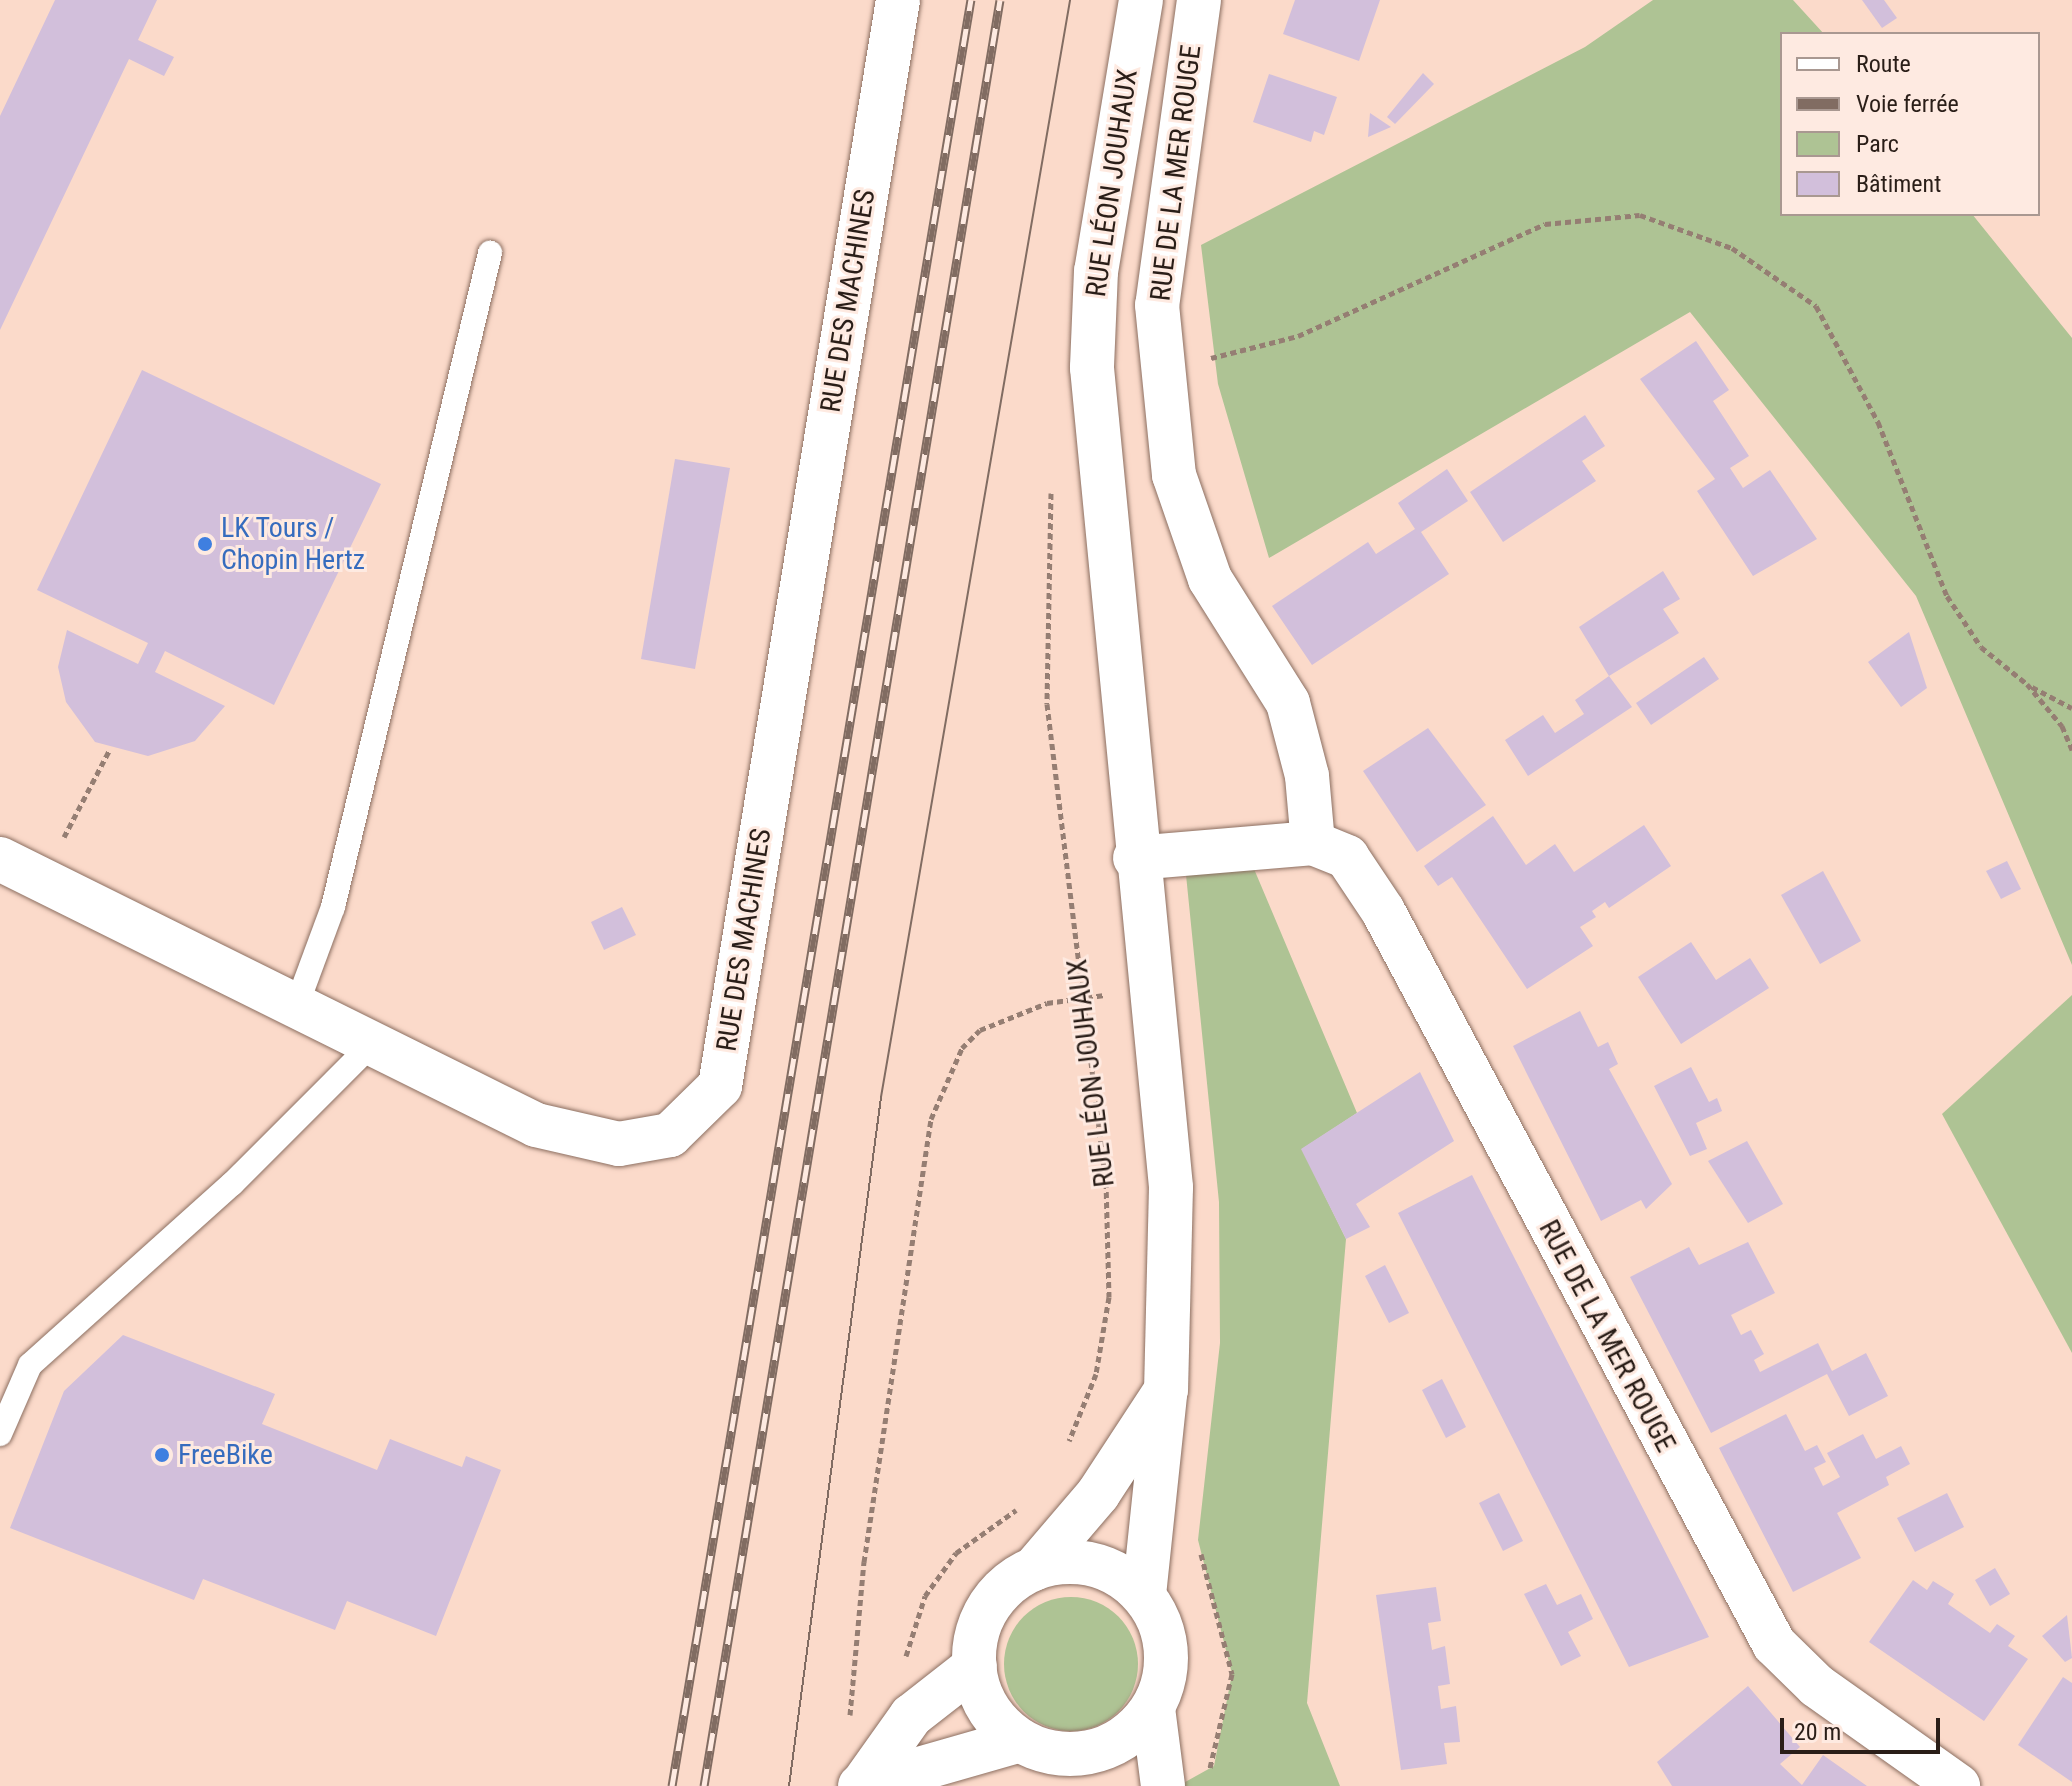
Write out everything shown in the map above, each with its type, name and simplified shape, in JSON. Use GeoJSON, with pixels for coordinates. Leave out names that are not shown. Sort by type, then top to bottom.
{"type":"FeatureCollection","features":[{"type":"Feature","properties":{"kind":"street","name":"RUE DES MACHINES"},"geometry":{"type":"LineString","coordinates":[[0,859],[296,1007],[369,1047],[536,1125],[619,1144],[670,1135],[720,1086],[898,0]]}},
{"type":"Feature","properties":{"kind":"street","name":"RUE LÉON JOUHAUX"},"geometry":{"type":"LineString","coordinates":[[1141,0],[1096,271],[1092,368],[1135,858],[1171,1187],[1166,1390],[1144,1595]]}},
{"type":"Feature","properties":{"kind":"street","name":"RUE DE LA MER ROUGE"},"geometry":{"type":"LineString","coordinates":[[1199,0],[1160,275],[1164,370],[1174,475],[1189,527],[1210,579],[1288,703],[1307,776],[1313,843]]}},
{"type":"Feature","properties":{"kind":"street","name":"RUE DE LA MER ROUGE"},"geometry":{"type":"LineString","coordinates":[[1135,858],[1313,843],[1347,857],[1383,911],[1774,1644],[1817,1686],[1958,1786]]}},
{"type":"Feature","properties":{"kind":"street"},"geometry":{"type":"LineString","coordinates":[[1092,1786],[1034,1746],[981,1695],[975,1666],[988,1607],[1034,1569],[1098,1494],[1166,1390]]}},
{"type":"Feature","properties":{"kind":"street"},"geometry":{"type":"LineString","coordinates":[[1034,1569],[1093,1564],[1144,1595],[1166,1650],[1153,1708],[1163,1786]]}},
{"type":"Feature","properties":{"kind":"street"},"geometry":{"type":"LineString","coordinates":[[861,1785],[911,1716],[975,1666]]}},
{"type":"Feature","properties":{"kind":"street"},"geometry":{"type":"LineString","coordinates":[[861,1785],[1034,1746],[1107,1747],[1153,1708]]}},
{"type":"Feature","properties":{"kind":"lane"},"geometry":{"type":"LineString","coordinates":[[296,1007],[333,907],[490,253]]}},
{"type":"Feature","properties":{"kind":"lane"},"geometry":{"type":"LineString","coordinates":[[0,1434],[30,1365],[232,1184],[369,1047]]}},
{"type":"Feature","properties":{"kind":"path"},"geometry":{"type":"LineString","coordinates":[[1164,370],[1298,336],[1545,224],[1640,215],[1732,248],[1816,306],[1878,422],[1947,596],[1981,647],[2027,684],[2072,708]]}},
{"type":"Feature","properties":{"kind":"path","name":"RUE LÉON JOUHAUX"},"geometry":{"type":"LineString","coordinates":[[1051,483],[1047,704],[1106,1182],[1109,1297],[1096,1374],[1067,1447]]}},
{"type":"Feature","properties":{"kind":"path"},"geometry":{"type":"LineString","coordinates":[[2027,684],[2072,750]]}},
{"type":"Feature","properties":{"kind":"path"},"geometry":{"type":"LineString","coordinates":[[42,879],[110,749]]}},
{"type":"Feature","properties":{"kind":"path"},"geometry":{"type":"LineString","coordinates":[[849,1726],[864,1562],[931,1119],[962,1048],[980,1030],[1015,1013],[1082,997],[1109,994]]}},
{"type":"Feature","properties":{"kind":"path"},"geometry":{"type":"LineString","coordinates":[[911,1716],[899,1695],[925,1596],[956,1553],[1022,1506]]}},
{"type":"Feature","properties":{"kind":"green space"},"geometry":{"type":"Polygon","coordinates":[[[1653,0],[1793,0],[1822,32],[1780,32],[1780,216],[1974,216],[2072,338],[2072,965],[1916,596],[1690,312],[1269,558],[1218,384],[1201,245],[1585,47],[1653,0]]]}},
{"type":"Feature","properties":{"kind":"green space"},"geometry":{"type":"Polygon","coordinates":[[[1246,850],[1357,1113],[1302,1149],[1346,1239],[1307,1703],[1340,1786],[1178,1786],[1214,1766],[1232,1674],[1198,1540],[1220,1343],[1219,1202],[1184,855],[1246,850]]]}},
{"type":"Feature","properties":{"kind":"green space"},"geometry":{"type":"Polygon","coordinates":[[[2072,995],[2072,1353],[1942,1114],[2072,995]]]}},
{"type":"Feature","properties":{"kind":"green space"},"geometry":{"type":"Polygon","coordinates":[[[1071,1597],[1097,1602],[1119,1616],[1133,1638],[1138,1664],[1133,1690],[1119,1712],[1097,1726],[1071,1731],[1045,1726],[1023,1712],[1009,1690],[1004,1664],[1009,1638],[1023,1616],[1045,1602],[1071,1597]]]}},
{"type":"Feature","properties":{"kind":"building"},"geometry":{"type":"Polygon","coordinates":[[[55,0],[157,0],[138,40],[174,57],[164,76],[129,59],[0,330],[0,116],[55,0]]]}},
{"type":"Feature","properties":{"kind":"building"},"geometry":{"type":"Polygon","coordinates":[[[1295,0],[1380,0],[1359,61],[1283,34],[1295,0]]]}},
{"type":"Feature","properties":{"kind":"building"},"geometry":{"type":"Polygon","coordinates":[[[1862,0],[1884,0],[1897,18],[1882,28],[1862,0]]]}},
{"type":"Feature","properties":{"kind":"building"},"geometry":{"type":"Polygon","coordinates":[[[1423,73],[1434,84],[1395,124],[1387,117],[1423,73]]]}},
{"type":"Feature","properties":{"kind":"building"},"geometry":{"type":"Polygon","coordinates":[[[1269,74],[1337,97],[1324,135],[1314,131],[1311,142],[1253,122],[1269,74]]]}},
{"type":"Feature","properties":{"kind":"building"},"geometry":{"type":"Polygon","coordinates":[[[1370,113],[1391,127],[1368,137],[1370,113]]]}},
{"type":"Feature","properties":{"kind":"building"},"geometry":{"type":"Polygon","coordinates":[[[1696,341],[1729,390],[1713,401],[1749,456],[1730,468],[1743,488],[1770,470],[1817,539],[1753,576],[1697,491],[1715,479],[1640,379],[1696,341]]]}},
{"type":"Feature","properties":{"kind":"building","name":"LK Tours / Chopin Hertz"},"geometry":{"type":"Polygon","coordinates":[[[142,370],[381,484],[274,705],[165,651],[155,672],[225,706],[195,741],[148,756],[95,742],[66,702],[58,667],[67,630],[138,664],[148,643],[37,590],[142,370]]]}},
{"type":"Feature","properties":{"kind":"building"},"geometry":{"type":"Polygon","coordinates":[[[1585,415],[1605,446],[1582,461],[1596,481],[1503,542],[1470,492],[1585,415]]]}},
{"type":"Feature","properties":{"kind":"building"},"geometry":{"type":"Polygon","coordinates":[[[675,459],[730,468],[695,669],[641,659],[675,459]]]}},
{"type":"Feature","properties":{"kind":"building"},"geometry":{"type":"Polygon","coordinates":[[[1447,469],[1468,501],[1421,532],[1449,574],[1312,665],[1272,606],[1368,542],[1376,554],[1415,529],[1398,503],[1447,469]]]}},
{"type":"Feature","properties":{"kind":"building"},"geometry":{"type":"Polygon","coordinates":[[[1663,571],[1680,599],[1663,609],[1679,633],[1609,676],[1579,627],[1663,571]]]}},
{"type":"Feature","properties":{"kind":"building"},"geometry":{"type":"Polygon","coordinates":[[[1909,632],[1927,688],[1901,707],[1868,662],[1909,632]]]}},
{"type":"Feature","properties":{"kind":"building"},"geometry":{"type":"Polygon","coordinates":[[[1704,657],[1719,679],[1651,725],[1636,703],[1704,657]]]}},
{"type":"Feature","properties":{"kind":"building"},"geometry":{"type":"Polygon","coordinates":[[[1609,676],[1632,707],[1528,776],[1505,740],[1543,715],[1555,733],[1584,714],[1575,700],[1609,676]]]}},
{"type":"Feature","properties":{"kind":"building"},"geometry":{"type":"Polygon","coordinates":[[[1428,728],[1486,805],[1417,852],[1363,771],[1428,728]]]}},
{"type":"Feature","properties":{"kind":"building"},"geometry":{"type":"Polygon","coordinates":[[[1493,816],[1526,865],[1555,844],[1574,872],[1644,825],[1671,866],[1609,908],[1605,902],[1592,911],[1596,917],[1580,927],[1593,946],[1527,989],[1452,877],[1438,886],[1424,866],[1493,816]]]}},
{"type":"Feature","properties":{"kind":"building"},"geometry":{"type":"Polygon","coordinates":[[[2007,861],[2021,889],[2001,899],[1986,871],[2007,861]]]}},
{"type":"Feature","properties":{"kind":"building"},"geometry":{"type":"Polygon","coordinates":[[[1823,871],[1861,941],[1820,964],[1781,895],[1823,871]]]}},
{"type":"Feature","properties":{"kind":"building"},"geometry":{"type":"Polygon","coordinates":[[[622,907],[636,935],[604,950],[591,922],[622,907]]]}},
{"type":"Feature","properties":{"kind":"building"},"geometry":{"type":"Polygon","coordinates":[[[1691,942],[1716,980],[1750,958],[1769,988],[1681,1044],[1638,977],[1691,942]]]}},
{"type":"Feature","properties":{"kind":"building"},"geometry":{"type":"Polygon","coordinates":[[[1580,1011],[1598,1047],[1608,1042],[1618,1064],[1609,1069],[1672,1184],[1646,1209],[1641,1200],[1601,1221],[1513,1046],[1580,1011]]]}},
{"type":"Feature","properties":{"kind":"building"},"geometry":{"type":"Polygon","coordinates":[[[1691,1067],[1709,1102],[1717,1098],[1722,1111],[1696,1123],[1707,1149],[1690,1156],[1654,1086],[1691,1067]]]}},
{"type":"Feature","properties":{"kind":"building"},"geometry":{"type":"Polygon","coordinates":[[[1420,1072],[1454,1141],[1356,1204],[1370,1227],[1346,1239],[1301,1149],[1420,1072]]]}},
{"type":"Feature","properties":{"kind":"building"},"geometry":{"type":"Polygon","coordinates":[[[1747,1141],[1783,1204],[1748,1223],[1708,1161],[1747,1141]]]}},
{"type":"Feature","properties":{"kind":"building"},"geometry":{"type":"Polygon","coordinates":[[[1472,1175],[1709,1637],[1629,1667],[1398,1213],[1472,1175]]]}},
{"type":"Feature","properties":{"kind":"building"},"geometry":{"type":"Polygon","coordinates":[[[1748,1242],[1775,1293],[1731,1315],[1741,1335],[1751,1330],[1764,1354],[1754,1360],[1760,1372],[1818,1343],[1832,1371],[1866,1353],[1888,1396],[1849,1416],[1827,1374],[1711,1433],[1630,1277],[1689,1247],[1699,1265],[1748,1242]]]}},
{"type":"Feature","properties":{"kind":"building"},"geometry":{"type":"Polygon","coordinates":[[[1385,1265],[1409,1313],[1389,1323],[1365,1276],[1385,1265]]]}},
{"type":"Feature","properties":{"kind":"building"},"geometry":{"type":"Polygon","coordinates":[[[123,1335],[275,1394],[262,1424],[377,1470],[390,1439],[462,1467],[466,1456],[501,1470],[436,1636],[347,1601],[335,1630],[203,1579],[194,1600],[10,1528],[64,1391],[123,1335]]]}},
{"type":"Feature","properties":{"kind":"building"},"geometry":{"type":"Polygon","coordinates":[[[1442,1379],[1466,1427],[1446,1438],[1422,1390],[1442,1379]]]}},
{"type":"Feature","properties":{"kind":"building"},"geometry":{"type":"Polygon","coordinates":[[[1786,1414],[1805,1451],[1817,1445],[1826,1462],[1814,1468],[1823,1486],[1840,1477],[1827,1453],[1863,1434],[1876,1459],[1901,1446],[1910,1464],[1886,1477],[1889,1485],[1837,1513],[1861,1558],[1793,1592],[1719,1448],[1786,1414]]]}},
{"type":"Feature","properties":{"kind":"building"},"geometry":{"type":"Polygon","coordinates":[[[1499,1493],[1523,1541],[1503,1551],[1479,1503],[1499,1493]]]}},
{"type":"Feature","properties":{"kind":"building"},"geometry":{"type":"Polygon","coordinates":[[[1947,1493],[1964,1527],[1915,1552],[1897,1518],[1947,1493]]]}},
{"type":"Feature","properties":{"kind":"building"},"geometry":{"type":"Polygon","coordinates":[[[1995,1568],[2010,1594],[1990,1606],[1975,1580],[1995,1568]]]}},
{"type":"Feature","properties":{"kind":"building"},"geometry":{"type":"Polygon","coordinates":[[[1913,1580],[1927,1590],[1933,1581],[1954,1594],[1948,1604],[1990,1633],[1997,1624],[2015,1636],[2008,1646],[2028,1659],[1984,1721],[1869,1642],[1913,1580]]]}},
{"type":"Feature","properties":{"kind":"building"},"geometry":{"type":"Polygon","coordinates":[[[1546,1584],[1557,1605],[1581,1594],[1593,1619],[1568,1632],[1581,1656],[1561,1666],[1524,1594],[1546,1584]]]}},
{"type":"Feature","properties":{"kind":"building"},"geometry":{"type":"Polygon","coordinates":[[[1436,1587],[1441,1621],[1428,1623],[1432,1650],[1445,1646],[1450,1684],[1438,1686],[1441,1709],[1456,1706],[1460,1742],[1444,1743],[1447,1764],[1401,1770],[1376,1595],[1436,1587]]]}},
{"type":"Feature","properties":{"kind":"building"},"geometry":{"type":"Polygon","coordinates":[[[2067,1615],[2072,1658],[2065,1662],[2042,1636],[2067,1615]]]}},
{"type":"Feature","properties":{"kind":"building"},"geometry":{"type":"Polygon","coordinates":[[[2063,1677],[2072,1683],[2072,1782],[2018,1745],[2063,1677]]]}},
{"type":"Feature","properties":{"kind":"building"},"geometry":{"type":"Polygon","coordinates":[[[1748,1686],[1800,1747],[1780,1764],[1802,1785],[1823,1755],[1867,1786],[1672,1786],[1657,1762],[1748,1686]]]}},
{"type":"Feature","properties":{"kind":"tram line"},"geometry":{"type":"LineString","coordinates":[[789,1786],[881,1097],[1070,0]]}},
{"type":"Feature","properties":{"kind":"railway"},"geometry":{"type":"LineString","coordinates":[[672,1786],[971,0]]}},
{"type":"Feature","properties":{"kind":"railway"},"geometry":{"type":"LineString","coordinates":[[704,1786],[1000,0]]}},
{"type":"Feature","properties":{"kind":"place","name":"LK Tours / Chopin Hertz"},"geometry":{"type":"Point","coordinates":[205,544]}},
{"type":"Feature","properties":{"kind":"place","name":"FreeBike"},"geometry":{"type":"Point","coordinates":[162,1455]}}]}
